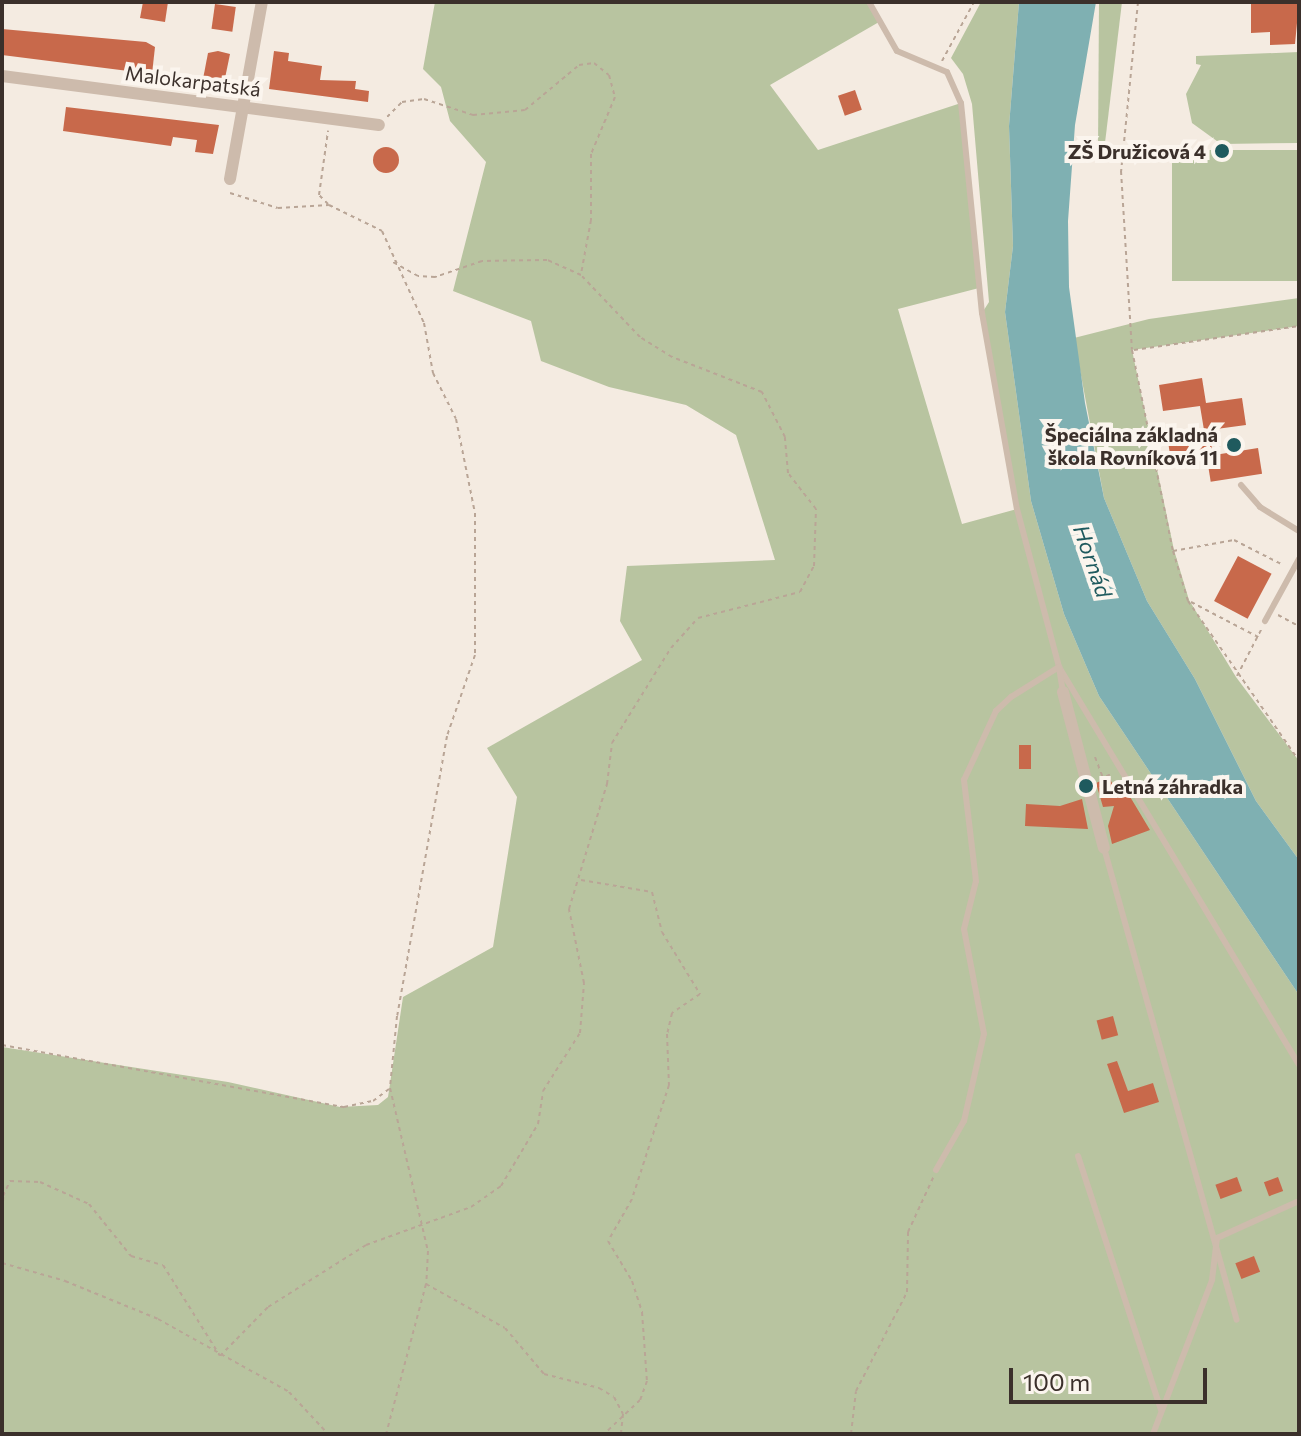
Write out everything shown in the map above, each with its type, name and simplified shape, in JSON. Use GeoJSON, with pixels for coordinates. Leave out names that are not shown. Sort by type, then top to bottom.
{"type":"FeatureCollection","features":[{"type":"Feature","properties":{"kind":"street"},"geometry":{"type":"LineString","coordinates":[[230,179],[262,2]]}},
{"type":"Feature","properties":{"kind":"street","name":"Malokarpatská"},"geometry":{"type":"LineString","coordinates":[[2,76],[379,125]]}},
{"type":"Feature","properties":{"kind":"street"},"geometry":{"type":"LineString","coordinates":[[1063,692],[1104,848]]}},
{"type":"Feature","properties":{"kind":"lane"},"geometry":{"type":"LineString","coordinates":[[869,2],[897,51],[947,72],[961,103],[982,313],[1017,509],[1063,692]]}},
{"type":"Feature","properties":{"kind":"lane"},"geometry":{"type":"LineString","coordinates":[[1241,485],[1260,507],[1299,531]]}},
{"type":"Feature","properties":{"kind":"lane"},"geometry":{"type":"LineString","coordinates":[[1265,621],[1299,559]]}},
{"type":"Feature","properties":{"kind":"lane"},"geometry":{"type":"LineString","coordinates":[[1059,667],[1299,1065]]}},
{"type":"Feature","properties":{"kind":"lane"},"geometry":{"type":"LineString","coordinates":[[936,1170],[964,1121],[984,1034],[964,929],[976,881],[964,780],[996,711],[1059,667]]}},
{"type":"Feature","properties":{"kind":"lane"},"geometry":{"type":"LineString","coordinates":[[1104,848],[1217,1238],[1237,1320]]}},
{"type":"Feature","properties":{"kind":"lane"},"geometry":{"type":"LineString","coordinates":[[1078,1156],[1161,1410]]}},
{"type":"Feature","properties":{"kind":"lane"},"geometry":{"type":"LineString","coordinates":[[1217,1238],[1299,1201]]}},
{"type":"Feature","properties":{"kind":"lane"},"geometry":{"type":"LineString","coordinates":[[1153,1434],[1212,1280],[1217,1238]]}},
{"type":"Feature","properties":{"kind":"path"},"geometry":{"type":"LineString","coordinates":[[939,68],[974,2]]}},
{"type":"Feature","properties":{"kind":"path"},"geometry":{"type":"LineString","coordinates":[[1138,2],[1121,171],[1132,350],[1173,551],[1188,601],[1236,677],[1299,761]]}},
{"type":"Feature","properties":{"kind":"path"},"geometry":{"type":"LineString","coordinates":[[379,125],[402,102],[424,99],[473,115],[525,110],[579,65],[594,63],[609,75],[615,97],[591,154],[591,220],[581,275]]}},
{"type":"Feature","properties":{"kind":"path"},"geometry":{"type":"LineString","coordinates":[[329,124],[319,195],[329,205],[382,231],[391,261],[424,323],[433,373],[456,419],[475,513],[475,655],[447,736],[397,1016],[390,1088],[424,1221],[426,1284],[386,1434]]}},
{"type":"Feature","properties":{"kind":"path"},"geometry":{"type":"LineString","coordinates":[[230,179],[229,192],[239,199],[266,200],[278,208],[329,205]]}},
{"type":"Feature","properties":{"kind":"path"},"geometry":{"type":"LineString","coordinates":[[220,1356],[268,1307],[366,1245],[424,1221],[471,1207],[501,1186],[538,1124],[543,1091],[580,1033],[584,983],[569,909],[607,784],[612,743],[671,648],[698,618],[800,592],[814,566],[818,534],[816,509],[788,473],[785,437],[762,392],[672,357],[640,337],[581,275],[547,260],[482,261],[435,277],[418,276],[391,261]]}},
{"type":"Feature","properties":{"kind":"path"},"geometry":{"type":"LineString","coordinates":[[1132,350],[1299,326]]}},
{"type":"Feature","properties":{"kind":"path"},"geometry":{"type":"LineString","coordinates":[[1173,551],[1234,540],[1292,570]]}},
{"type":"Feature","properties":{"kind":"path"},"geometry":{"type":"LineString","coordinates":[[1188,601],[1258,637]]}},
{"type":"Feature","properties":{"kind":"path"},"geometry":{"type":"LineString","coordinates":[[1236,677],[1265,621]]}},
{"type":"Feature","properties":{"kind":"path"},"geometry":{"type":"LineString","coordinates":[[1090,784],[1117,771]]}},
{"type":"Feature","properties":{"kind":"path"},"geometry":{"type":"LineString","coordinates":[[580,880],[652,892],[662,932],[700,994],[672,1013],[667,1034],[669,1085],[632,1199],[608,1241],[632,1281],[642,1312],[647,1381],[640,1400],[604,1434]]}},
{"type":"Feature","properties":{"kind":"path"},"geometry":{"type":"LineString","coordinates":[[2,1045],[344,1107],[373,1101],[390,1088]]}},
{"type":"Feature","properties":{"kind":"path"},"geometry":{"type":"LineString","coordinates":[[851,1434],[861,1379],[907,1292],[908,1232],[936,1170]]}},
{"type":"Feature","properties":{"kind":"path"},"geometry":{"type":"LineString","coordinates":[[2,1233],[3,1196],[10,1181],[40,1182],[89,1204],[131,1256],[163,1265],[220,1356]]}},
{"type":"Feature","properties":{"kind":"path"},"geometry":{"type":"LineString","coordinates":[[2,1263],[65,1281],[158,1319],[289,1392],[328,1434]]}},
{"type":"Feature","properties":{"kind":"path"},"geometry":{"type":"LineString","coordinates":[[426,1284],[505,1328],[544,1374],[599,1388],[614,1397],[623,1414],[621,1434]]}},
{"type":"Feature","properties":{"kind":"green space"},"geometry":{"type":"Polygon","coordinates":[[[435,2],[869,2],[879,22],[770,85],[818,150],[961,103],[979,288],[898,309],[962,524],[1017,509],[982,313],[989,302],[972,104],[963,74],[951,58],[981,2],[1019,2],[1009,126],[1013,246],[1005,312],[1031,501],[1064,614],[1099,696],[1299,995],[1299,1434],[2,1434],[2,1047],[228,1082],[340,1107],[378,1105],[388,1097],[403,997],[493,947],[517,797],[487,748],[642,660],[620,621],[627,566],[775,560],[736,435],[686,405],[609,387],[541,361],[531,321],[453,291],[486,162],[450,121],[441,87],[423,69],[435,2]]]}},
{"type":"Feature","properties":{"kind":"green space"},"geometry":{"type":"Polygon","coordinates":[[[1099,2],[1122,2],[1104,151],[1098,151],[1099,2]]]}},
{"type":"Feature","properties":{"kind":"green space"},"geometry":{"type":"Polygon","coordinates":[[[1299,52],[1299,143],[1221,144],[1192,123],[1186,94],[1201,65],[1196,64],[1196,56],[1299,52]]]}},
{"type":"Feature","properties":{"kind":"green space"},"geometry":{"type":"Polygon","coordinates":[[[1172,150],[1299,150],[1299,281],[1172,281],[1172,150]]]}},
{"type":"Feature","properties":{"kind":"green space"},"geometry":{"type":"Polygon","coordinates":[[[1299,298],[1299,326],[1132,350],[1174,550],[1189,600],[1236,677],[1299,761],[1299,860],[1256,801],[1195,679],[1147,601],[1104,498],[1074,338],[1149,319],[1299,298]]]}},
{"type":"Feature","properties":{"kind":"water","name":"Hornád"},"geometry":{"type":"Polygon","coordinates":[[[1019,2],[1096,2],[1075,125],[1068,221],[1069,287],[1085,403],[1104,498],[1147,601],[1195,679],[1256,801],[1299,860],[1299,995],[1099,696],[1064,614],[1031,501],[1005,312],[1013,246],[1009,126],[1019,2]]]}},
{"type":"Feature","properties":{"kind":"building"},"geometry":{"type":"Polygon","coordinates":[[[143,2],[168,2],[165,22],[140,18],[143,2]]]}},
{"type":"Feature","properties":{"kind":"building"},"geometry":{"type":"Polygon","coordinates":[[[1251,2],[1299,2],[1295,44],[1270,45],[1270,32],[1251,33],[1251,2]]]}},
{"type":"Feature","properties":{"kind":"building"},"geometry":{"type":"Polygon","coordinates":[[[215,4],[236,7],[232,32],[212,29],[215,4]]]}},
{"type":"Feature","properties":{"kind":"building"},"geometry":{"type":"Polygon","coordinates":[[[2,29],[146,42],[155,47],[152,74],[2,55],[2,29]]]}},
{"type":"Feature","properties":{"kind":"building"},"geometry":{"type":"Polygon","coordinates":[[[218,51],[230,54],[224,83],[203,79],[208,53],[218,51]]]}},
{"type":"Feature","properties":{"kind":"building"},"geometry":{"type":"Polygon","coordinates":[[[274,51],[289,53],[288,61],[322,66],[320,80],[356,81],[355,89],[369,91],[368,102],[269,89],[274,51]]]}},
{"type":"Feature","properties":{"kind":"building"},"geometry":{"type":"Polygon","coordinates":[[[855,90],[862,110],[845,116],[838,96],[855,90]]]}},
{"type":"Feature","properties":{"kind":"building"},"geometry":{"type":"Polygon","coordinates":[[[66,107],[219,125],[213,154],[195,152],[197,140],[173,137],[171,146],[63,131],[66,107]]]}},
{"type":"Feature","properties":{"kind":"building"},"geometry":{"type":"Polygon","coordinates":[[[386,147],[395,151],[399,160],[395,169],[386,173],[377,169],[373,160],[377,151],[386,147]]]}},
{"type":"Feature","properties":{"kind":"building"},"geometry":{"type":"Polygon","coordinates":[[[1202,378],[1206,403],[1242,398],[1246,425],[1209,430],[1213,455],[1171,461],[1167,435],[1204,430],[1200,406],[1163,411],[1159,385],[1202,378]]]}},
{"type":"Feature","properties":{"kind":"building"},"geometry":{"type":"Polygon","coordinates":[[[1258,448],[1262,474],[1211,482],[1207,456],[1258,448]]]}},
{"type":"Feature","properties":{"kind":"building"},"geometry":{"type":"Polygon","coordinates":[[[1238,556],[1272,574],[1248,619],[1214,601],[1238,556]]]}},
{"type":"Feature","properties":{"kind":"building"},"geometry":{"type":"Polygon","coordinates":[[[1019,745],[1031,745],[1031,769],[1019,769],[1019,745]]]}},
{"type":"Feature","properties":{"kind":"building"},"geometry":{"type":"Polygon","coordinates":[[[1109,777],[1115,789],[1123,785],[1150,830],[1112,844],[1108,826],[1114,806],[1103,807],[1096,783],[1109,777]]]}},
{"type":"Feature","properties":{"kind":"building"},"geometry":{"type":"Polygon","coordinates":[[[1082,799],[1088,829],[1025,826],[1026,804],[1060,806],[1082,799]]]}},
{"type":"Feature","properties":{"kind":"building"},"geometry":{"type":"Polygon","coordinates":[[[1113,1016],[1118,1035],[1102,1040],[1097,1020],[1113,1016]]]}},
{"type":"Feature","properties":{"kind":"building"},"geometry":{"type":"Polygon","coordinates":[[[1117,1061],[1128,1091],[1153,1083],[1159,1102],[1124,1113],[1107,1064],[1117,1061]]]}},
{"type":"Feature","properties":{"kind":"building"},"geometry":{"type":"Polygon","coordinates":[[[1237,1177],[1242,1191],[1221,1199],[1215,1185],[1237,1177]]]}},
{"type":"Feature","properties":{"kind":"building"},"geometry":{"type":"Polygon","coordinates":[[[1278,1177],[1283,1191],[1269,1196],[1264,1182],[1278,1177]]]}},
{"type":"Feature","properties":{"kind":"building"},"geometry":{"type":"Polygon","coordinates":[[[1254,1256],[1260,1272],[1241,1279],[1235,1263],[1254,1256]]]}},
{"type":"Feature","properties":{"kind":"place","name":"ZŠ Družicová 4"},"geometry":{"type":"Point","coordinates":[1222,151]}},
{"type":"Feature","properties":{"kind":"place","name":"Špeciálna základná škola Rovníková 11"},"geometry":{"type":"Point","coordinates":[1234,445]}},
{"type":"Feature","properties":{"kind":"place","name":"Letná záhradka"},"geometry":{"type":"Point","coordinates":[1086,786]}}]}
